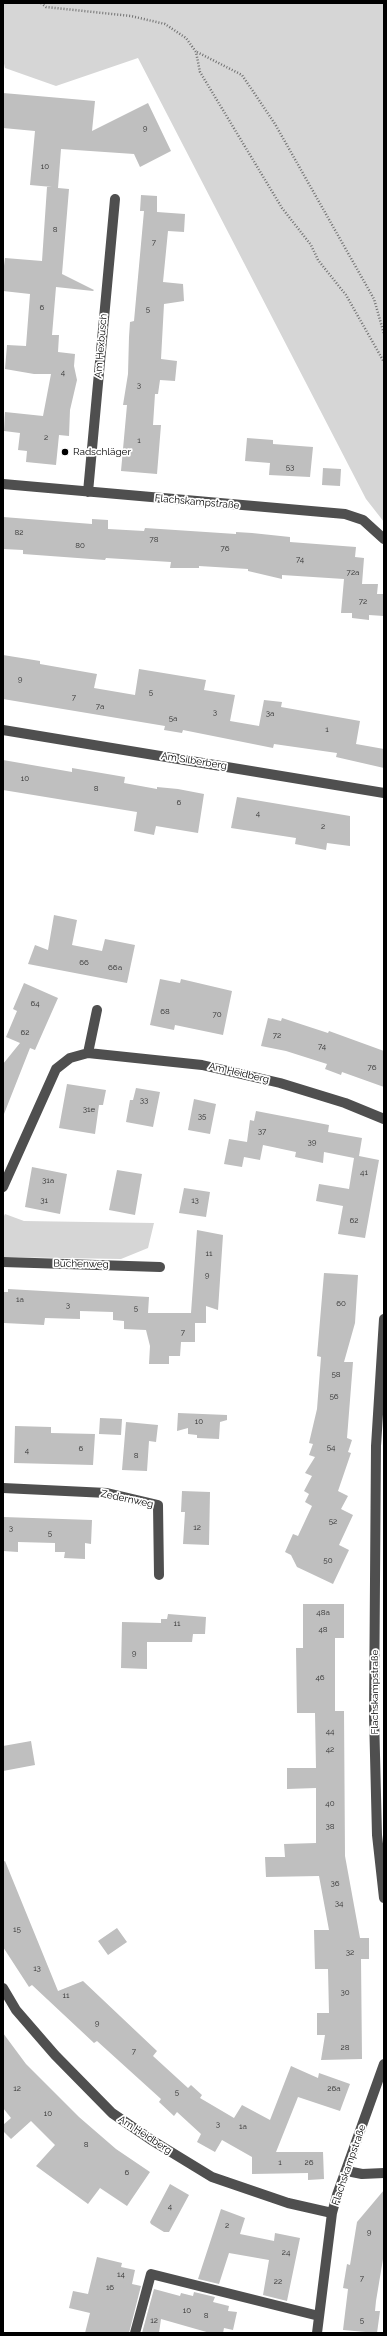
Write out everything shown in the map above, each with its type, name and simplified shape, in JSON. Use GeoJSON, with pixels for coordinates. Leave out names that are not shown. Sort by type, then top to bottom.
{"type":"FeatureCollection","features":[{"type":"Feature","properties":{"kind":"street","name":"Am Hexbusch"},"geometry":{"type":"LineString","coordinates":[[88,492],[115,199]]}},
{"type":"Feature","properties":{"kind":"street","name":"Flachskampstraße"},"geometry":{"type":"LineString","coordinates":[[3,484],[345,514],[362,520],[384,539]]}},
{"type":"Feature","properties":{"kind":"street","name":"Am Silberberg"},"geometry":{"type":"LineString","coordinates":[[3,730],[384,792]]}},
{"type":"Feature","properties":{"kind":"street"},"geometry":{"type":"LineString","coordinates":[[88,1053],[97,1010]]}},
{"type":"Feature","properties":{"kind":"street","name":"Am Heidberg"},"geometry":{"type":"LineString","coordinates":[[3,1187],[56,1069],[70,1058],[88,1053],[202,1065],[280,1083],[345,1103],[384,1119]]}},
{"type":"Feature","properties":{"kind":"street","name":"Buchenweg"},"geometry":{"type":"LineString","coordinates":[[3,1262],[160,1266]]}},
{"type":"Feature","properties":{"kind":"street","name":"Flachskampstraße"},"geometry":{"type":"LineString","coordinates":[[384,1319],[376,1446],[379,1713],[376,1835],[384,1898]]}},
{"type":"Feature","properties":{"kind":"street","name":"Zedernweg"},"geometry":{"type":"LineString","coordinates":[[3,1488],[106,1493],[158,1505],[159,1575]]}},
{"type":"Feature","properties":{"kind":"street","name":"Am Heidberg"},"geometry":{"type":"LineString","coordinates":[[3,1988],[16,2010],[60,2060],[112,2113],[153,2141],[212,2177],[288,2203],[332,2213]]}},
{"type":"Feature","properties":{"kind":"street","name":"Flachskampstraße"},"geometry":{"type":"LineString","coordinates":[[317,2333],[332,2213],[384,2064]]}},
{"type":"Feature","properties":{"kind":"street"},"geometry":{"type":"LineString","coordinates":[[347,2171],[362,2174],[384,2173]]}},
{"type":"Feature","properties":{"kind":"street"},"geometry":{"type":"LineString","coordinates":[[135,2333],[152,2274],[319,2316]]}},
{"type":"Feature","properties":{"kind":"path"},"geometry":{"type":"LineString","coordinates":[[41,3],[46,7],[131,16],[165,24],[186,38],[196,52],[200,72],[282,208],[311,245],[318,260],[346,295],[384,362]]}},
{"type":"Feature","properties":{"kind":"path"},"geometry":{"type":"LineString","coordinates":[[196,52],[242,75],[275,124],[374,299],[384,334]]}},
{"type":"Feature","properties":{"kind":"shaded area"},"geometry":{"type":"Polygon","coordinates":[[[3,3],[384,3],[384,522],[366,499],[138,58],[56,86],[5,68],[3,59],[3,3]]]}},
{"type":"Feature","properties":{"kind":"shaded area"},"geometry":{"type":"Polygon","coordinates":[[[5,1214],[24,1221],[154,1223],[148,1248],[121,1259],[3,1257],[3,1218],[5,1214]]]}},
{"type":"Feature","properties":{"kind":"building"},"geometry":{"type":"Polygon","coordinates":[[[3,93],[95,101],[92,131],[148,103],[171,151],[140,167],[134,154],[61,149],[58,188],[69,189],[62,274],[94,290],[56,287],[52,335],[59,335],[58,352],[75,354],[74,366],[77,380],[70,410],[69,436],[59,435],[56,465],[26,462],[27,451],[18,450],[20,433],[4,431],[5,412],[43,416],[51,374],[34,374],[5,369],[7,345],[26,346],[30,294],[3,291],[3,274],[5,258],[42,261],[47,187],[52,187],[30,185],[35,131],[3,128],[3,93]]]}},
{"type":"Feature","properties":{"kind":"building"},"geometry":{"type":"Polygon","coordinates":[[[141,195],[157,196],[157,212],[185,214],[184,232],[168,231],[163,282],[183,284],[184,301],[164,304],[161,359],[177,361],[175,381],[160,380],[158,394],[155,394],[153,425],[161,425],[157,474],[121,471],[127,405],[123,405],[128,374],[130,322],[134,321],[144,211],[140,211],[141,195]]]}},
{"type":"Feature","properties":{"kind":"building"},"geometry":{"type":"Polygon","coordinates":[[[247,438],[273,440],[273,444],[313,447],[310,477],[269,475],[270,463],[245,461],[247,438]]]}},
{"type":"Feature","properties":{"kind":"building"},"geometry":{"type":"Polygon","coordinates":[[[323,468],[341,469],[340,486],[322,485],[323,468]]]}},
{"type":"Feature","properties":{"kind":"building"},"geometry":{"type":"Polygon","coordinates":[[[3,517],[92,524],[92,519],[108,520],[108,529],[144,531],[145,528],[236,534],[236,532],[252,533],[290,537],[290,542],[356,547],[355,557],[364,558],[362,584],[378,584],[377,594],[384,594],[384,616],[369,615],[369,620],[352,618],[352,613],[341,613],[344,579],[282,575],[282,579],[248,571],[248,569],[199,566],[199,568],[170,568],[171,562],[106,558],[105,560],[23,554],[23,550],[3,549],[3,517]]]}},
{"type":"Feature","properties":{"kind":"building"},"geometry":{"type":"Polygon","coordinates":[[[3,655],[40,661],[40,664],[97,674],[94,688],[135,695],[139,669],[206,680],[204,690],[235,695],[230,721],[259,726],[264,700],[282,702],[281,707],[360,721],[356,744],[384,749],[384,768],[336,757],[337,753],[274,744],[273,748],[183,730],[182,733],[164,730],[165,726],[3,699],[3,655]]]}},
{"type":"Feature","properties":{"kind":"building"},"geometry":{"type":"Polygon","coordinates":[[[3,760],[72,772],[72,768],[125,777],[124,783],[157,789],[157,787],[178,789],[204,794],[198,833],[156,826],[154,835],[134,831],[137,812],[3,790],[3,760]]]}},
{"type":"Feature","properties":{"kind":"building"},"geometry":{"type":"Polygon","coordinates":[[[237,797],[350,816],[350,846],[327,843],[326,850],[295,844],[296,838],[231,828],[237,797]]]}},
{"type":"Feature","properties":{"kind":"building"},"geometry":{"type":"Polygon","coordinates":[[[54,915],[77,920],[72,945],[102,951],[105,939],[135,945],[127,983],[28,964],[35,945],[48,950],[54,915]]]}},
{"type":"Feature","properties":{"kind":"building"},"geometry":{"type":"Polygon","coordinates":[[[160,979],[180,983],[181,979],[232,991],[223,1035],[175,1025],[174,1030],[150,1025],[160,979]]]}},
{"type":"Feature","properties":{"kind":"building"},"geometry":{"type":"Polygon","coordinates":[[[24,983],[58,998],[35,1050],[30,1048],[4,1114],[3,1064],[20,1043],[6,1037],[17,1011],[13,1009],[24,983]]]}},
{"type":"Feature","properties":{"kind":"building"},"geometry":{"type":"Polygon","coordinates":[[[268,1018],[281,1021],[282,1018],[328,1033],[329,1031],[384,1051],[384,1087],[342,1072],[341,1075],[325,1069],[327,1064],[286,1051],[261,1046],[268,1018]]]}},
{"type":"Feature","properties":{"kind":"building"},"geometry":{"type":"Polygon","coordinates":[[[67,1084],[106,1090],[103,1105],[99,1105],[95,1134],[59,1128],[67,1084]]]}},
{"type":"Feature","properties":{"kind":"building"},"geometry":{"type":"Polygon","coordinates":[[[136,1088],[160,1092],[153,1127],[126,1122],[130,1100],[133,1100],[136,1088]]]}},
{"type":"Feature","properties":{"kind":"building"},"geometry":{"type":"Polygon","coordinates":[[[194,1099],[216,1104],[210,1134],[188,1130],[194,1099]]]}},
{"type":"Feature","properties":{"kind":"building"},"geometry":{"type":"Polygon","coordinates":[[[256,1111],[329,1125],[328,1132],[362,1138],[359,1156],[379,1160],[365,1238],[338,1234],[343,1206],[316,1201],[319,1184],[349,1189],[354,1158],[324,1152],[323,1163],[295,1157],[296,1152],[263,1145],[260,1160],[244,1157],[242,1167],[224,1164],[229,1139],[247,1142],[250,1120],[254,1121],[256,1111]]]}},
{"type":"Feature","properties":{"kind":"building"},"geometry":{"type":"Polygon","coordinates":[[[32,1167],[67,1174],[60,1214],[25,1207],[32,1167]]]}},
{"type":"Feature","properties":{"kind":"building"},"geometry":{"type":"Polygon","coordinates":[[[117,1170],[142,1174],[135,1215],[109,1210],[117,1170]]]}},
{"type":"Feature","properties":{"kind":"building"},"geometry":{"type":"Polygon","coordinates":[[[184,1188],[210,1192],[206,1217],[179,1213],[184,1188]]]}},
{"type":"Feature","properties":{"kind":"building"},"geometry":{"type":"Polygon","coordinates":[[[197,1230],[223,1235],[218,1310],[206,1306],[206,1323],[195,1323],[195,1342],[181,1342],[180,1356],[169,1356],[169,1364],[149,1364],[150,1346],[146,1330],[124,1329],[124,1321],[113,1320],[113,1312],[80,1311],[80,1319],[45,1318],[44,1325],[4,1323],[3,1292],[8,1292],[8,1289],[149,1297],[148,1313],[191,1313],[197,1230]]]}},
{"type":"Feature","properties":{"kind":"building"},"geometry":{"type":"Polygon","coordinates":[[[324,1273],[358,1275],[355,1323],[344,1362],[353,1362],[347,1438],[352,1440],[348,1452],[351,1453],[338,1491],[348,1496],[341,1509],[353,1515],[339,1545],[349,1550],[333,1584],[297,1567],[291,1555],[285,1552],[293,1534],[298,1536],[312,1506],[305,1502],[309,1494],[304,1491],[312,1476],[305,1473],[315,1457],[309,1455],[313,1444],[309,1443],[317,1409],[321,1357],[317,1356],[324,1273]]]}},
{"type":"Feature","properties":{"kind":"building"},"geometry":{"type":"Polygon","coordinates":[[[178,1413],[227,1415],[227,1420],[220,1422],[219,1439],[197,1438],[197,1435],[188,1434],[188,1428],[177,1431],[178,1413]]]}},
{"type":"Feature","properties":{"kind":"building"},"geometry":{"type":"Polygon","coordinates":[[[100,1418],[122,1419],[121,1435],[99,1434],[100,1418]]]}},
{"type":"Feature","properties":{"kind":"building"},"geometry":{"type":"Polygon","coordinates":[[[126,1422],[158,1425],[156,1442],[149,1441],[147,1471],[122,1470],[126,1422]]]}},
{"type":"Feature","properties":{"kind":"building"},"geometry":{"type":"Polygon","coordinates":[[[15,1426],[51,1427],[51,1433],[95,1434],[93,1465],[14,1463],[15,1426]]]}},
{"type":"Feature","properties":{"kind":"building"},"geometry":{"type":"Polygon","coordinates":[[[182,1491],[210,1492],[209,1545],[183,1544],[185,1512],[181,1512],[182,1491]]]}},
{"type":"Feature","properties":{"kind":"building"},"geometry":{"type":"Polygon","coordinates":[[[3,1517],[92,1520],[91,1544],[85,1543],[85,1559],[64,1558],[65,1552],[55,1552],[55,1543],[18,1542],[18,1552],[3,1551],[3,1517]]]}},
{"type":"Feature","properties":{"kind":"building"},"geometry":{"type":"Polygon","coordinates":[[[303,1604],[344,1604],[344,1638],[335,1638],[335,1711],[344,1711],[345,1856],[360,1938],[369,1938],[369,1959],[361,1959],[362,2059],[321,2060],[325,2035],[317,2035],[317,2013],[329,2013],[328,1969],[315,1969],[314,1930],[329,1930],[319,1876],[266,1877],[265,1857],[285,1857],[284,1844],[316,1843],[316,1788],[287,1789],[287,1768],[316,1768],[315,1713],[297,1713],[296,1648],[303,1648],[303,1604]]]}},
{"type":"Feature","properties":{"kind":"building"},"geometry":{"type":"Polygon","coordinates":[[[168,1614],[206,1617],[205,1634],[193,1634],[192,1642],[147,1642],[147,1669],[121,1668],[122,1622],[161,1623],[161,1619],[167,1619],[168,1614]]]}},
{"type":"Feature","properties":{"kind":"building"},"geometry":{"type":"Polygon","coordinates":[[[31,1741],[35,1765],[3,1771],[3,1746],[31,1741]]]}},
{"type":"Feature","properties":{"kind":"building"},"geometry":{"type":"Polygon","coordinates":[[[5,1861],[58,1991],[83,1981],[157,2051],[153,2056],[188,2088],[191,2085],[202,2095],[200,2098],[234,2118],[242,2105],[270,2120],[291,2066],[318,2078],[319,2073],[350,2084],[340,2111],[298,2097],[276,2152],[323,2152],[324,2179],[308,2180],[308,2173],[252,2174],[252,2157],[222,2140],[215,2152],[197,2142],[201,2134],[177,2112],[174,2116],[159,2102],[161,2099],[97,2041],[94,2043],[32,1985],[29,1987],[3,1947],[3,1862],[5,1861]]]}},
{"type":"Feature","properties":{"kind":"building"},"geometry":{"type":"Polygon","coordinates":[[[117,1928],[127,1942],[108,1955],[98,1941],[117,1928]]]}},
{"type":"Feature","properties":{"kind":"building"},"geometry":{"type":"Polygon","coordinates":[[[3,2033],[26,2064],[79,2117],[116,2149],[150,2172],[127,2206],[100,2188],[88,2204],[36,2166],[55,2145],[31,2121],[11,2139],[3,2131],[3,2125],[11,2118],[3,2108],[3,2033]]]}},
{"type":"Feature","properties":{"kind":"building"},"geometry":{"type":"Polygon","coordinates":[[[170,2184],[189,2195],[169,2232],[164,2232],[150,2222],[170,2184]]]}},
{"type":"Feature","properties":{"kind":"building"},"geometry":{"type":"Polygon","coordinates":[[[384,2190],[384,2253],[375,2311],[380,2311],[377,2333],[343,2330],[348,2289],[343,2288],[347,2264],[350,2265],[357,2222],[384,2190]]]}},
{"type":"Feature","properties":{"kind":"building"},"geometry":{"type":"Polygon","coordinates":[[[221,2209],[245,2218],[240,2234],[274,2241],[275,2233],[300,2238],[287,2301],[263,2295],[269,2260],[229,2253],[219,2284],[198,2279],[221,2209]]]}},
{"type":"Feature","properties":{"kind":"building"},"geometry":{"type":"Polygon","coordinates":[[[97,2257],[122,2263],[121,2267],[135,2270],[132,2284],[141,2286],[129,2333],[85,2333],[90,2313],[69,2308],[73,2291],[88,2294],[97,2257]]]}},
{"type":"Feature","properties":{"kind":"building"},"geometry":{"type":"Polygon","coordinates":[[[154,2289],[180,2296],[181,2293],[193,2296],[194,2292],[215,2297],[213,2302],[229,2306],[228,2311],[237,2312],[233,2330],[224,2328],[223,2333],[210,2333],[161,2319],[159,2333],[142,2333],[154,2289]]]}},
{"type":"Feature","properties":{"kind":"place","name":"Radschläger"},"geometry":{"type":"Point","coordinates":[65,452]}}]}
